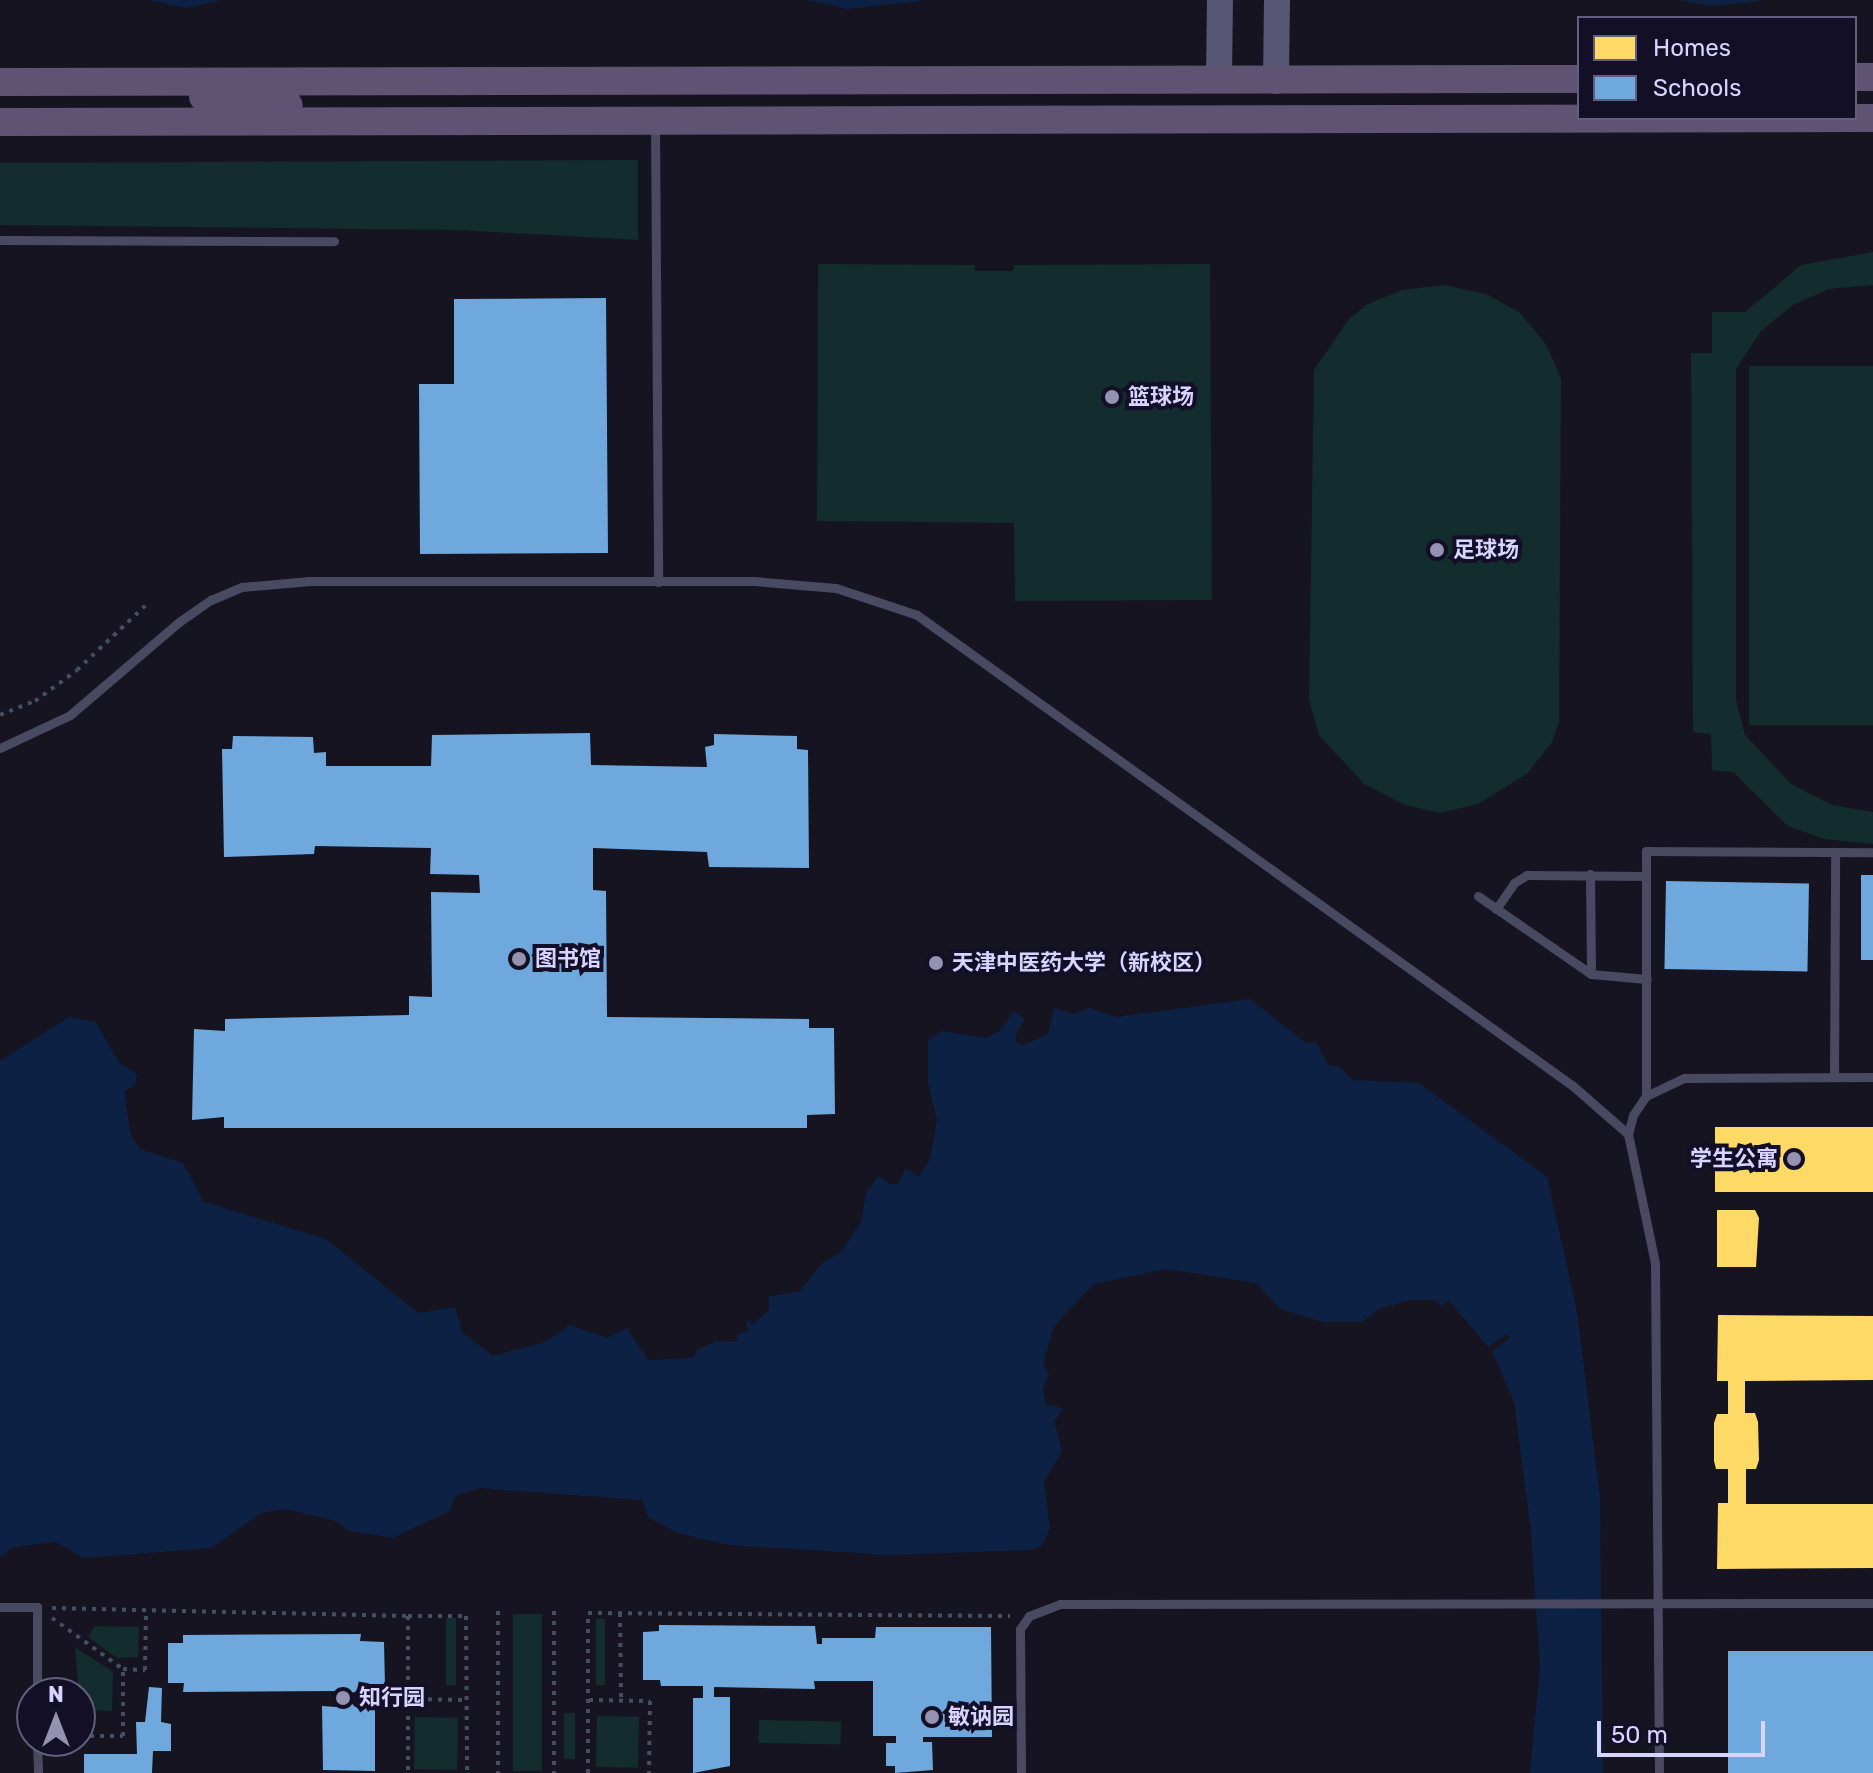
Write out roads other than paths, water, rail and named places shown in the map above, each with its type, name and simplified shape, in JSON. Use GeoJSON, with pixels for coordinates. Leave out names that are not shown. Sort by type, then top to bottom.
{"type":"FeatureCollection","features":[{"type":"Feature","properties":{"kind":"main road"},"geometry":{"type":"LineString","coordinates":[[1276,81],[1277,0]]}},
{"type":"Feature","properties":{"kind":"main road"},"geometry":{"type":"LineString","coordinates":[[1219,79],[1220,1]]}},
{"type":"Feature","properties":{"kind":"main road"},"geometry":{"type":"LineString","coordinates":[[0,82],[87,85],[585,77],[1276,81],[1577,79]]}},
{"type":"Feature","properties":{"kind":"main road"},"geometry":{"type":"LineString","coordinates":[[87,85],[430,119]]}},
{"type":"Feature","properties":{"kind":"main road"},"geometry":{"type":"LineString","coordinates":[[0,122],[1577,118]]}},
{"type":"Feature","properties":{"kind":"lane"},"geometry":{"type":"LineString","coordinates":[[654,120],[658,582]]}},
{"type":"Feature","properties":{"kind":"lane"},"geometry":{"type":"LineString","coordinates":[[0,240],[334,241]]}},
{"type":"Feature","properties":{"kind":"lane"},"geometry":{"type":"LineString","coordinates":[[0,748],[70,715],[179,622],[211,600],[242,587],[310,581],[796,582],[880,599],[917,615],[1573,1086],[1628,1134]]}},
{"type":"Feature","properties":{"kind":"lane"},"geometry":{"type":"LineString","coordinates":[[1646,1096],[1646,851],[1873,852]]}},
{"type":"Feature","properties":{"kind":"lane"},"geometry":{"type":"LineString","coordinates":[[1834,1077],[1835,852]]}},
{"type":"Feature","properties":{"kind":"lane"},"geometry":{"type":"LineString","coordinates":[[1590,874],[1591,974]]}},
{"type":"Feature","properties":{"kind":"lane"},"geometry":{"type":"LineString","coordinates":[[1496,909],[1514,883],[1527,875],[1646,876]]}},
{"type":"Feature","properties":{"kind":"lane"},"geometry":{"type":"LineString","coordinates":[[1478,896],[1591,974],[1647,979]]}},
{"type":"Feature","properties":{"kind":"lane"},"geometry":{"type":"LineString","coordinates":[[1659,1773],[1655,1263],[1628,1134],[1633,1115],[1646,1096],[1684,1078],[1873,1077]]}},
{"type":"Feature","properties":{"kind":"lane"},"geometry":{"type":"LineString","coordinates":[[1021,1773],[1020,1629],[1029,1616],[1060,1604],[1873,1603]]}},
{"type":"Feature","properties":{"kind":"lane"},"geometry":{"type":"LineString","coordinates":[[0,1607],[37,1607],[37,1677]]}},
{"type":"Feature","properties":{"kind":"water"},"geometry":{"type":"Polygon","coordinates":[[[149,0],[221,0],[186,8],[149,0]]]}},
{"type":"Feature","properties":{"kind":"water"},"geometry":{"type":"Polygon","coordinates":[[[807,0],[927,0],[848,9],[807,0]]]}},
{"type":"Feature","properties":{"kind":"water"},"geometry":{"type":"Polygon","coordinates":[[[1678,0],[1767,0],[1714,6],[1678,0]]]}},
{"type":"Feature","properties":{"kind":"water"},"geometry":{"type":"Polygon","coordinates":[[[1250,999],[1306,1043],[1316,1042],[1328,1065],[1339,1067],[1353,1080],[1419,1083],[1547,1177],[1577,1311],[1600,1497],[1603,1773],[1530,1773],[1540,1667],[1531,1531],[1514,1402],[1492,1351],[1510,1338],[1507,1334],[1488,1347],[1449,1301],[1441,1306],[1435,1300],[1410,1300],[1379,1309],[1362,1322],[1323,1322],[1280,1309],[1256,1283],[1166,1269],[1094,1284],[1054,1326],[1043,1363],[1049,1374],[1043,1388],[1046,1405],[1064,1408],[1054,1421],[1062,1452],[1044,1481],[1050,1528],[1044,1543],[1033,1550],[890,1555],[729,1545],[678,1533],[648,1517],[642,1500],[479,1488],[455,1496],[450,1511],[393,1538],[349,1531],[336,1521],[286,1509],[261,1513],[211,1548],[84,1558],[56,1542],[14,1547],[0,1557],[0,1061],[69,1017],[96,1022],[119,1063],[137,1074],[135,1085],[124,1091],[131,1136],[140,1149],[183,1163],[204,1202],[326,1239],[418,1313],[455,1307],[462,1332],[493,1356],[545,1342],[570,1325],[607,1338],[627,1328],[648,1360],[693,1358],[698,1349],[717,1341],[737,1342],[738,1334],[748,1331],[746,1321],[751,1321],[751,1326],[769,1310],[769,1296],[799,1292],[822,1263],[841,1252],[861,1222],[866,1194],[878,1176],[889,1184],[898,1184],[906,1168],[919,1177],[930,1159],[937,1120],[928,1082],[928,1041],[942,1031],[986,1038],[1001,1030],[1013,1011],[1025,1019],[1016,1034],[1016,1042],[1023,1045],[1048,1034],[1054,1008],[1073,1014],[1089,1008],[1116,1017],[1250,999]]]}},
{"type":"Feature","properties":{"kind":"place","name":"篮球场"},"geometry":{"type":"Point","coordinates":[1112,397]}},
{"type":"Feature","properties":{"kind":"place","name":"足球场"},"geometry":{"type":"Point","coordinates":[1437,550]}},
{"type":"Feature","properties":{"kind":"place","name":"图书馆"},"geometry":{"type":"Point","coordinates":[519,959]}},
{"type":"Feature","properties":{"kind":"place","name":"天津中医药大学（新校区）"},"geometry":{"type":"Point","coordinates":[936,963]}},
{"type":"Feature","properties":{"kind":"place","name":"学生公寓"},"geometry":{"type":"Point","coordinates":[1794,1159]}},
{"type":"Feature","properties":{"kind":"place","name":"知行园"},"geometry":{"type":"Point","coordinates":[343,1698]}},
{"type":"Feature","properties":{"kind":"place","name":"敏讷园"},"geometry":{"type":"Point","coordinates":[932,1717]}}]}
